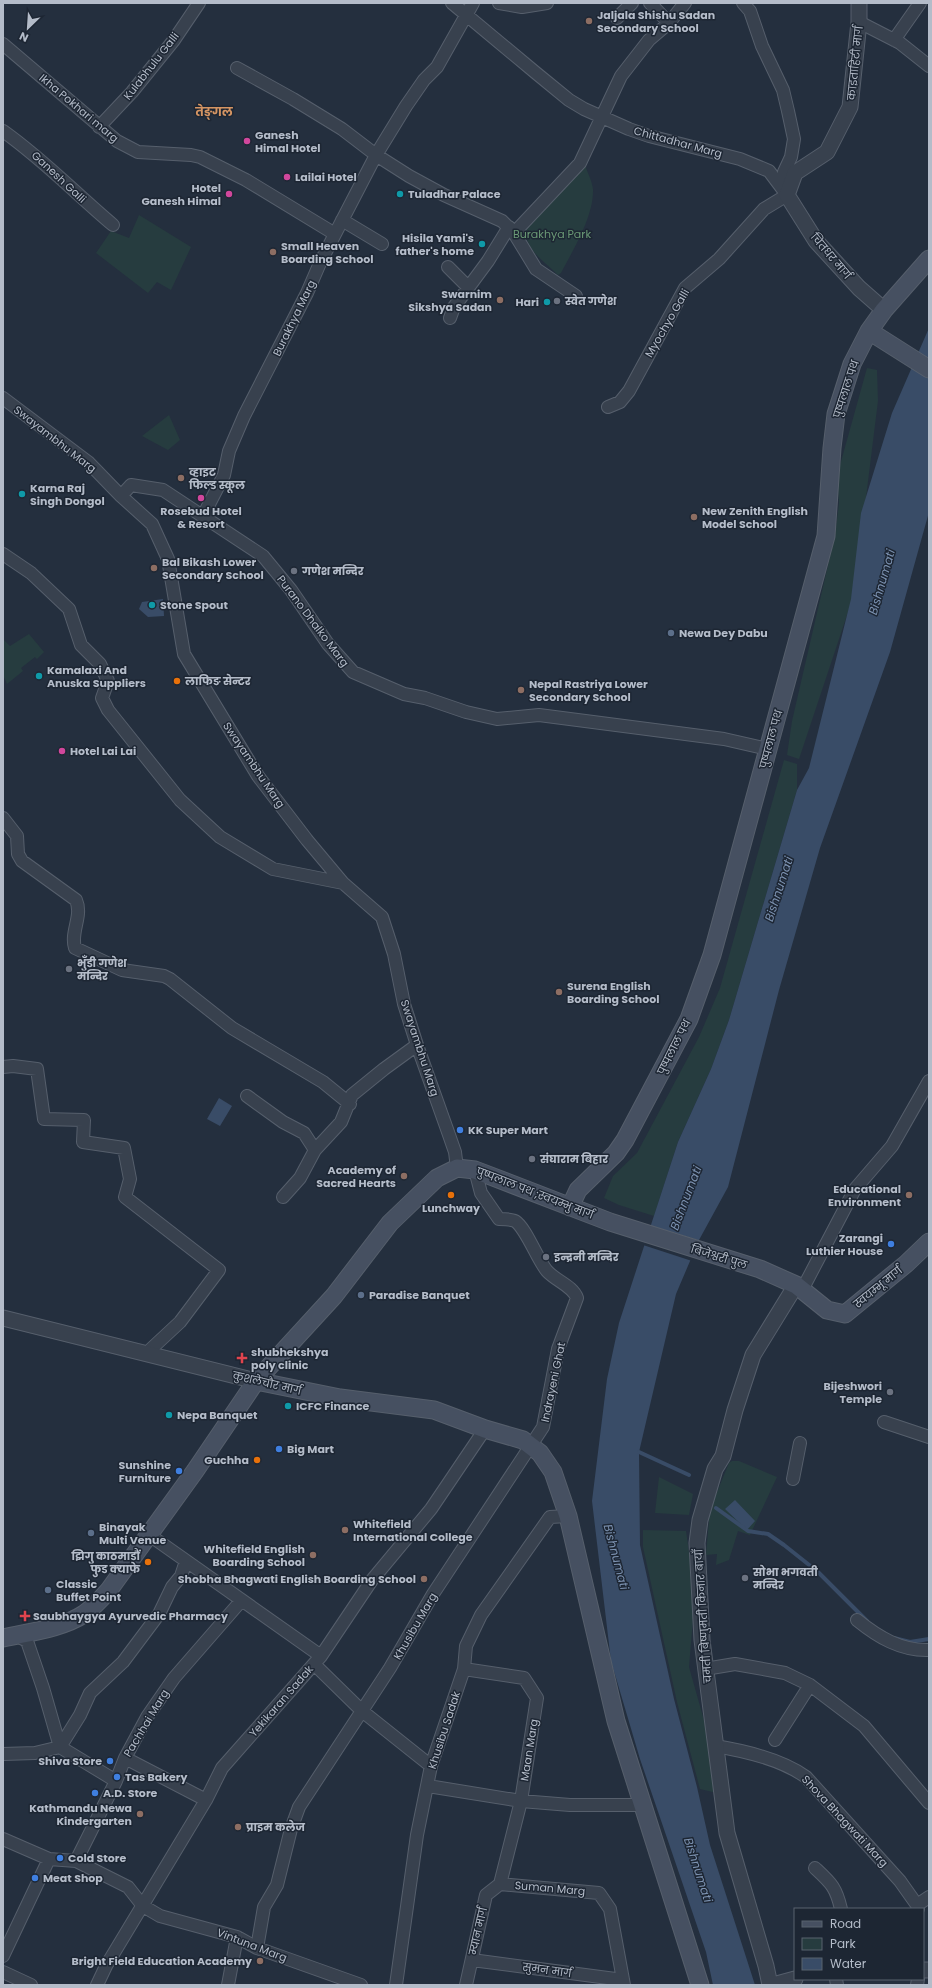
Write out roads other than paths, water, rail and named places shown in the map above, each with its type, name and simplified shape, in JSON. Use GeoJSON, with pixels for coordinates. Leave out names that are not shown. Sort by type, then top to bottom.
{"type":"FeatureCollection","features":[{"type":"Feature","properties":{"kind":"main road","name":"पुष्पलाल पथ"},"geometry":{"type":"LineString","coordinates":[[570,1207],[578,1190],[616,1153],[625,1140],[689,1019],[712,956],[826,536],[832,448],[836,414],[852,364],[870,332],[884,310],[929,259]]}},
{"type":"Feature","properties":{"kind":"main road"},"geometry":{"type":"LineString","coordinates":[[870,332],[929,369]]}},
{"type":"Feature","properties":{"kind":"main road"},"geometry":{"type":"LineString","coordinates":[[9,1637],[60,1624],[84,1614],[109,1590],[195,1471],[256,1380],[334,1296],[390,1222],[438,1178],[457,1168]]}},
{"type":"Feature","properties":{"kind":"main road","name":"पुष्पलाल पथ ;स्वयम्भु मार्ग"},"geometry":{"type":"LineString","coordinates":[[457,1168],[475,1170],[610,1222]]}},
{"type":"Feature","properties":{"kind":"main road","name":"बिजेश्वरी पुल"},"geometry":{"type":"LineString","coordinates":[[610,1222],[760,1269]]}},
{"type":"Feature","properties":{"kind":"main road","name":"स्वयम्भू मार्ग"},"geometry":{"type":"LineString","coordinates":[[760,1269],[799,1287],[827,1310],[845,1314],[906,1264],[929,1242]]}},
{"type":"Feature","properties":{"kind":"main road","name":"कुशलेचौर मार्ग"},"geometry":{"type":"LineString","coordinates":[[256,1380],[340,1398],[434,1410],[485,1429],[523,1440],[530,1445]]}},
{"type":"Feature","properties":{"kind":"main road"},"geometry":{"type":"LineString","coordinates":[[530,1445],[540,1453],[553,1472],[568,1516],[616,1721],[699,1980]]}},
{"type":"Feature","properties":{"kind":"street","name":"Kulabhulu Galli"},"geometry":{"type":"LineString","coordinates":[[99,127],[137,86],[174,40],[199,3]]}},
{"type":"Feature","properties":{"kind":"street","name":"Chittadhar Marg"},"geometry":{"type":"LineString","coordinates":[[452,3],[569,100],[602,117],[649,136],[740,159],[769,171],[787,195]]}},
{"type":"Feature","properties":{"kind":"street","name":"Burakhya Marg"},"geometry":{"type":"LineString","coordinates":[[203,516],[224,474],[229,451],[244,416],[376,155],[424,80],[437,67],[473,3]]}},
{"type":"Feature","properties":{"kind":"street"},"geometry":{"type":"LineString","coordinates":[[499,3],[522,7],[547,3]]}},
{"type":"Feature","properties":{"kind":"street"},"geometry":{"type":"LineString","coordinates":[[617,18],[632,3]]}},
{"type":"Feature","properties":{"kind":"street"},"geometry":{"type":"LineString","coordinates":[[650,3],[669,23]]}},
{"type":"Feature","properties":{"kind":"street"},"geometry":{"type":"LineString","coordinates":[[450,318],[454,307],[468,287],[512,230],[580,163],[621,76],[649,40],[669,23],[685,3]]}},
{"type":"Feature","properties":{"kind":"street"},"geometry":{"type":"LineString","coordinates":[[743,3],[750,11],[762,46],[783,90],[788,111],[794,139],[791,157],[784,172],[787,195]]}},
{"type":"Feature","properties":{"kind":"street","name":"काइताहिटी मार्ग"},"geometry":{"type":"LineString","coordinates":[[787,195],[795,173],[827,152],[850,108],[859,22],[858,3]]}},
{"type":"Feature","properties":{"kind":"street"},"geometry":{"type":"LineString","coordinates":[[894,40],[920,3]]}},
{"type":"Feature","properties":{"kind":"street"},"geometry":{"type":"LineString","coordinates":[[859,22],[894,40],[929,66]]}},
{"type":"Feature","properties":{"kind":"street","name":"Ikha Pokhari marg"},"geometry":{"type":"LineString","coordinates":[[3,44],[117,141],[138,152],[190,155],[200,158],[246,180],[335,234]]}},
{"type":"Feature","properties":{"kind":"street"},"geometry":{"type":"LineString","coordinates":[[237,68],[324,118],[376,155],[444,195],[502,221],[512,230],[536,269],[576,296]]}},
{"type":"Feature","properties":{"kind":"street","name":"Ganesh Galli"},"geometry":{"type":"LineString","coordinates":[[3,132],[31,151],[85,202],[113,224]]}},
{"type":"Feature","properties":{"kind":"street","name":"चितधर मार्ग"},"geometry":{"type":"LineString","coordinates":[[787,195],[816,241],[859,288],[884,310]]}},
{"type":"Feature","properties":{"kind":"street","name":"Myochyo Galli"},"geometry":{"type":"LineString","coordinates":[[608,407],[620,402],[629,391],[685,288],[719,260],[764,209],[787,195]]}},
{"type":"Feature","properties":{"kind":"street"},"geometry":{"type":"LineString","coordinates":[[342,220],[382,244]]}},
{"type":"Feature","properties":{"kind":"street"},"geometry":{"type":"LineString","coordinates":[[448,267],[468,287]]}},
{"type":"Feature","properties":{"kind":"street","name":"Swayambhu Marg"},"geometry":{"type":"LineString","coordinates":[[3,398],[88,462],[121,496],[152,524],[168,559],[184,654],[258,776],[307,840],[344,883],[382,917],[394,954],[404,1004],[455,1152],[457,1168]]}},
{"type":"Feature","properties":{"kind":"street","name":"Purano Dhalko Marg"},"geometry":{"type":"LineString","coordinates":[[121,496],[131,485],[163,490],[263,556],[291,590],[328,644],[353,672],[404,694],[425,698],[466,712],[497,719],[539,715],[724,739],[768,749]]}},
{"type":"Feature","properties":{"kind":"street"},"geometry":{"type":"LineString","coordinates":[[3,554],[31,573],[69,609],[80,645],[100,664],[108,681],[102,698],[108,710],[180,800],[220,837],[273,868],[344,883]]}},
{"type":"Feature","properties":{"kind":"street"},"geometry":{"type":"LineString","coordinates":[[3,818],[17,836],[18,854],[22,861],[76,900],[79,908],[73,941],[75,948],[114,967],[164,976],[170,979],[232,1028],[323,1082],[350,1104]]}},
{"type":"Feature","properties":{"kind":"street"},"geometry":{"type":"LineString","coordinates":[[283,1197],[300,1178],[315,1150],[341,1122],[350,1104],[352,1095],[417,1045]]}},
{"type":"Feature","properties":{"kind":"street"},"geometry":{"type":"LineString","coordinates":[[3,1067],[13,1066],[37,1069],[44,1119],[84,1120],[83,1142],[124,1148],[130,1179],[125,1198],[219,1270],[180,1322],[151,1349],[148,1354]]}},
{"type":"Feature","properties":{"kind":"street"},"geometry":{"type":"LineString","coordinates":[[799,1287],[855,1189],[892,1146],[929,1081]]}},
{"type":"Feature","properties":{"kind":"street"},"geometry":{"type":"LineString","coordinates":[[247,1096],[283,1122],[304,1133],[315,1150]]}},
{"type":"Feature","properties":{"kind":"street","name":"Indrayeni Ghat"},"geometry":{"type":"LineString","coordinates":[[475,1170],[481,1193],[499,1219],[514,1220],[520,1227],[541,1264],[549,1273],[576,1293],[577,1298],[558,1350],[543,1427],[530,1445]]}},
{"type":"Feature","properties":{"kind":"street","name":"चमती बिष्णुमती किनार बायाँ"},"geometry":{"type":"LineString","coordinates":[[770,1985],[766,1966],[726,1833],[702,1640],[697,1543],[700,1520],[715,1469],[723,1456],[735,1410],[753,1355],[799,1287]]}},
{"type":"Feature","properties":{"kind":"street","name":"कुशलेचौर मार्ग"},"geometry":{"type":"LineString","coordinates":[[4,1318],[256,1380]]}},
{"type":"Feature","properties":{"kind":"street"},"geometry":{"type":"LineString","coordinates":[[884,1422],[929,1437]]}},
{"type":"Feature","properties":{"kind":"street","name":"Yekikaran Sadak"},"geometry":{"type":"LineString","coordinates":[[97,1985],[106,1966],[206,1800],[222,1768],[318,1660],[372,1580],[431,1509],[485,1429]]}},
{"type":"Feature","properties":{"kind":"street"},"geometry":{"type":"LineString","coordinates":[[793,1479],[800,1443]]}},
{"type":"Feature","properties":{"kind":"street","name":"Khusibu Marg"},"geometry":{"type":"LineString","coordinates":[[257,1948],[264,1907],[277,1885],[290,1829],[299,1807],[390,1668],[433,1594],[530,1445]]}},
{"type":"Feature","properties":{"kind":"street","name":"Khusibu Sadak"},"geometry":{"type":"LineString","coordinates":[[396,1985],[417,1835],[431,1766],[464,1669],[466,1646],[481,1615],[492,1598],[550,1517],[568,1516]]}},
{"type":"Feature","properties":{"kind":"street"},"geometry":{"type":"LineString","coordinates":[[148,1534],[241,1601],[318,1660],[362,1711],[431,1766]]}},
{"type":"Feature","properties":{"kind":"street"},"geometry":{"type":"LineString","coordinates":[[3,1754],[35,1753],[60,1747],[80,1715],[90,1693],[123,1662],[159,1614],[172,1587],[181,1576],[186,1561]]}},
{"type":"Feature","properties":{"kind":"street","name":"Pachhai Marg"},"geometry":{"type":"LineString","coordinates":[[76,1861],[116,1782],[125,1758],[147,1717],[174,1678],[241,1601]]}},
{"type":"Feature","properties":{"kind":"street"},"geometry":{"type":"LineString","coordinates":[[857,1620],[872,1632],[894,1643],[907,1648],[929,1650]]}},
{"type":"Feature","properties":{"kind":"street"},"geometry":{"type":"LineString","coordinates":[[9,1637],[27,1641],[43,1688],[60,1747],[116,1782]]}},
{"type":"Feature","properties":{"kind":"street"},"geometry":{"type":"LineString","coordinates":[[705,1669],[735,1664],[785,1673],[810,1685],[864,1726],[929,1802]]}},
{"type":"Feature","properties":{"kind":"street","name":"Maan Marg"},"geometry":{"type":"LineString","coordinates":[[464,1669],[524,1678],[537,1698],[521,1801],[500,1884]]}},
{"type":"Feature","properties":{"kind":"street"},"geometry":{"type":"LineString","coordinates":[[775,1740],[810,1685]]}},
{"type":"Feature","properties":{"kind":"street","name":"Shova Bhagwati Marg"},"geometry":{"type":"LineString","coordinates":[[715,1746],[732,1749],[794,1768],[806,1777],[900,1881],[917,1907]]}},
{"type":"Feature","properties":{"kind":"street"},"geometry":{"type":"LineString","coordinates":[[125,1758],[206,1800]]}},
{"type":"Feature","properties":{"kind":"street"},"geometry":{"type":"LineString","coordinates":[[428,1786],[521,1801],[570,1805],[644,1805]]}},
{"type":"Feature","properties":{"kind":"street"},"geometry":{"type":"LineString","coordinates":[[3,1839],[49,1859],[76,1861],[128,1887],[143,1906]]}},
{"type":"Feature","properties":{"kind":"street"},"geometry":{"type":"LineString","coordinates":[[3,1956],[49,1859]]}},
{"type":"Feature","properties":{"kind":"street"},"geometry":{"type":"LineString","coordinates":[[815,1868],[831,1884],[837,1893],[841,1908]]}},
{"type":"Feature","properties":{"kind":"street","name":"म्यान मार्ग"},"geometry":{"type":"LineString","coordinates":[[466,1985],[486,1895],[500,1884]]}},
{"type":"Feature","properties":{"kind":"street","name":"Suman Marg"},"geometry":{"type":"LineString","coordinates":[[500,1884],[599,1893],[610,1909],[623,1982]]}},
{"type":"Feature","properties":{"kind":"street"},"geometry":{"type":"LineString","coordinates":[[917,1907],[929,1897]]}},
{"type":"Feature","properties":{"kind":"street","name":"Vintuna Marg"},"geometry":{"type":"LineString","coordinates":[[143,1906],[160,1916],[237,1937],[257,1948],[361,1985]]}},
{"type":"Feature","properties":{"kind":"street"},"geometry":{"type":"LineString","coordinates":[[228,1985],[237,1937]]}},
{"type":"Feature","properties":{"kind":"street","name":"सुमन मार्ग"},"geometry":{"type":"LineString","coordinates":[[472,1960],[623,1982]]}},
{"type":"Feature","properties":{"kind":"street"},"geometry":{"type":"LineString","coordinates":[[3,1972],[31,1985]]}},
{"type":"Feature","properties":{"kind":"street"},"geometry":{"type":"LineString","coordinates":[[773,1985],[794,1980]]}},
{"type":"Feature","properties":{"kind":"water","name":"Bishnumati"},"geometry":{"type":"Polygon","coordinates":[[[929,328],[929,512],[890,652],[820,848],[779,990],[728,1187],[699,1240],[676,1294],[639,1452],[640,1545],[674,1699],[697,1787],[710,1845],[755,1985],[713,1985],[706,1952],[640,1759],[611,1661],[592,1501],[607,1379],[619,1323],[678,1142],[711,1069],[729,1020],[797,790],[809,768],[851,599],[861,513],[892,413],[929,328]]]}},
{"type":"Feature","properties":{"kind":"water","name":"Stone Spout"},"geometry":{"type":"Polygon","coordinates":[[[163,599],[164,616],[148,617],[139,609],[142,602],[163,599]]]}},
{"type":"Feature","properties":{"kind":"water"},"geometry":{"type":"Polygon","coordinates":[[[219,1098],[232,1106],[220,1126],[207,1119],[219,1098]]]}},
{"type":"Feature","properties":{"kind":"water"},"geometry":{"type":"Polygon","coordinates":[[[735,1500],[755,1521],[747,1530],[725,1509],[735,1500]]]}},
{"type":"Feature","properties":{"kind":"waterway"},"geometry":{"type":"LineString","coordinates":[[639,1452],[689,1475]]}},
{"type":"Feature","properties":{"kind":"waterway"},"geometry":{"type":"LineString","coordinates":[[716,1508],[748,1531],[768,1534],[784,1545],[818,1572],[867,1621]]}},
{"type":"Feature","properties":{"kind":"waterway"},"geometry":{"type":"LineString","coordinates":[[894,1638],[910,1642],[929,1639]]}},
{"type":"Feature","properties":{"kind":"place","name":"Jaljala Shishu Sadan Secondary School"},"geometry":{"type":"Point","coordinates":[589,21]}},
{"type":"Feature","properties":{"kind":"place","name":"Ganesh Himal Hotel"},"geometry":{"type":"Point","coordinates":[247,141]}},
{"type":"Feature","properties":{"kind":"place","name":"Lailai Hotel"},"geometry":{"type":"Point","coordinates":[287,177]}},
{"type":"Feature","properties":{"kind":"place","name":"Hotel Ganesh Himal"},"geometry":{"type":"Point","coordinates":[229,194]}},
{"type":"Feature","properties":{"kind":"place","name":"Tuladhar Palace"},"geometry":{"type":"Point","coordinates":[400,194]}},
{"type":"Feature","properties":{"kind":"place","name":"Hisila Yami's father's home"},"geometry":{"type":"Point","coordinates":[482,244]}},
{"type":"Feature","properties":{"kind":"place","name":"Small Heaven Boarding School"},"geometry":{"type":"Point","coordinates":[273,252]}},
{"type":"Feature","properties":{"kind":"place","name":"Swarnim Sikshya Sadan"},"geometry":{"type":"Point","coordinates":[500,300]}},
{"type":"Feature","properties":{"kind":"place","name":"स्वेत गणेश"},"geometry":{"type":"Point","coordinates":[557,301]}},
{"type":"Feature","properties":{"kind":"place","name":"Hari"},"geometry":{"type":"Point","coordinates":[547,302]}},
{"type":"Feature","properties":{"kind":"place","name":"व्हाइट फिल्ड स्कूल"},"geometry":{"type":"Point","coordinates":[181,478]}},
{"type":"Feature","properties":{"kind":"place","name":"Karna Raj Singh Dongol"},"geometry":{"type":"Point","coordinates":[22,494]}},
{"type":"Feature","properties":{"kind":"place","name":"Rosebud Hotel & Resort"},"geometry":{"type":"Point","coordinates":[201,498]}},
{"type":"Feature","properties":{"kind":"place","name":"New Zenith English Model School"},"geometry":{"type":"Point","coordinates":[694,517]}},
{"type":"Feature","properties":{"kind":"place","name":"Bal Bikash Lower Secondary School"},"geometry":{"type":"Point","coordinates":[154,568]}},
{"type":"Feature","properties":{"kind":"place","name":"गणेश मन्दिर"},"geometry":{"type":"Point","coordinates":[294,571]}},
{"type":"Feature","properties":{"kind":"place","name":"Stone Spout"},"geometry":{"type":"Point","coordinates":[152,605]}},
{"type":"Feature","properties":{"kind":"place","name":"Newa Dey Dabu"},"geometry":{"type":"Point","coordinates":[671,633]}},
{"type":"Feature","properties":{"kind":"place","name":"Kamalaxi And Anuska Suppliers"},"geometry":{"type":"Point","coordinates":[39,676]}},
{"type":"Feature","properties":{"kind":"place","name":"लाफिङ सेन्टर"},"geometry":{"type":"Point","coordinates":[177,681]}},
{"type":"Feature","properties":{"kind":"place","name":"Nepal Rastriya Lower Secondary School"},"geometry":{"type":"Point","coordinates":[521,690]}},
{"type":"Feature","properties":{"kind":"place","name":"Hotel Lai Lai"},"geometry":{"type":"Point","coordinates":[62,751]}},
{"type":"Feature","properties":{"kind":"place","name":"भुँडी गणेश मन्दिर"},"geometry":{"type":"Point","coordinates":[69,969]}},
{"type":"Feature","properties":{"kind":"place","name":"Surena English Boarding School"},"geometry":{"type":"Point","coordinates":[559,992]}},
{"type":"Feature","properties":{"kind":"place","name":"KK Super Mart"},"geometry":{"type":"Point","coordinates":[460,1130]}},
{"type":"Feature","properties":{"kind":"place","name":"संघाराम बिहार"},"geometry":{"type":"Point","coordinates":[532,1159]}},
{"type":"Feature","properties":{"kind":"place","name":"Academy of Sacred Hearts"},"geometry":{"type":"Point","coordinates":[404,1176]}},
{"type":"Feature","properties":{"kind":"place","name":"Lunchway"},"geometry":{"type":"Point","coordinates":[451,1195]}},
{"type":"Feature","properties":{"kind":"place","name":"Educational Environment"},"geometry":{"type":"Point","coordinates":[909,1195]}},
{"type":"Feature","properties":{"kind":"place","name":"Zarangi Luthier House"},"geometry":{"type":"Point","coordinates":[891,1244]}},
{"type":"Feature","properties":{"kind":"place","name":"इन्द्रनी मन्दिर"},"geometry":{"type":"Point","coordinates":[546,1257]}},
{"type":"Feature","properties":{"kind":"place","name":"Paradise Banquet"},"geometry":{"type":"Point","coordinates":[361,1295]}},
{"type":"Feature","properties":{"kind":"place","name":"shubhekshya poly clinic"},"geometry":{"type":"Point","coordinates":[242,1358]}},
{"type":"Feature","properties":{"kind":"place","name":"Bijeshwori Temple"},"geometry":{"type":"Point","coordinates":[890,1392]}},
{"type":"Feature","properties":{"kind":"place","name":"ICFC Finance"},"geometry":{"type":"Point","coordinates":[288,1406]}},
{"type":"Feature","properties":{"kind":"place","name":"Nepa Banquet"},"geometry":{"type":"Point","coordinates":[169,1415]}},
{"type":"Feature","properties":{"kind":"place","name":"Big Mart"},"geometry":{"type":"Point","coordinates":[279,1449]}},
{"type":"Feature","properties":{"kind":"place","name":"Guchha"},"geometry":{"type":"Point","coordinates":[257,1460]}},
{"type":"Feature","properties":{"kind":"place","name":"Sunshine Furniture"},"geometry":{"type":"Point","coordinates":[179,1471]}},
{"type":"Feature","properties":{"kind":"place","name":"Whitefield International College"},"geometry":{"type":"Point","coordinates":[345,1530]}},
{"type":"Feature","properties":{"kind":"place","name":"Binayak Multi Venue"},"geometry":{"type":"Point","coordinates":[91,1533]}},
{"type":"Feature","properties":{"kind":"place","name":"Whitefield English Boarding School"},"geometry":{"type":"Point","coordinates":[313,1555]}},
{"type":"Feature","properties":{"kind":"place","name":"झिगु काठमाडौं फुड क्याफे"},"geometry":{"type":"Point","coordinates":[148,1562]}},
{"type":"Feature","properties":{"kind":"place","name":"सोभा भगवती मन्दिर"},"geometry":{"type":"Point","coordinates":[745,1578]}},
{"type":"Feature","properties":{"kind":"place","name":"Shobha Bhagwati English Boarding School"},"geometry":{"type":"Point","coordinates":[424,1579]}},
{"type":"Feature","properties":{"kind":"place","name":"Classic Buffet Point"},"geometry":{"type":"Point","coordinates":[48,1590]}},
{"type":"Feature","properties":{"kind":"place","name":"Saubhaygya Ayurvedic Pharmacy"},"geometry":{"type":"Point","coordinates":[25,1616]}},
{"type":"Feature","properties":{"kind":"place","name":"Shiva Store"},"geometry":{"type":"Point","coordinates":[110,1761]}},
{"type":"Feature","properties":{"kind":"place","name":"Tas Bakery"},"geometry":{"type":"Point","coordinates":[117,1777]}},
{"type":"Feature","properties":{"kind":"place","name":"A.D. Store"},"geometry":{"type":"Point","coordinates":[95,1793]}},
{"type":"Feature","properties":{"kind":"place","name":"Kathmandu Newa Kindergarten"},"geometry":{"type":"Point","coordinates":[140,1814]}},
{"type":"Feature","properties":{"kind":"place","name":"प्राइम कलेज"},"geometry":{"type":"Point","coordinates":[238,1827]}},
{"type":"Feature","properties":{"kind":"place","name":"Cold Store"},"geometry":{"type":"Point","coordinates":[60,1858]}},
{"type":"Feature","properties":{"kind":"place","name":"Meat Shop"},"geometry":{"type":"Point","coordinates":[35,1878]}},
{"type":"Feature","properties":{"kind":"place","name":"Bright Field Education Academy"},"geometry":{"type":"Point","coordinates":[260,1961]}},
{"type":"Feature","properties":{"kind":"district","name":"तेङ्गल"},"geometry":{"type":"Point","coordinates":[214,112]}},
{"type":"Feature","properties":{"kind":"park label","name":"Burakhya Park"},"geometry":{"type":"Point","coordinates":[552,234]}}]}
